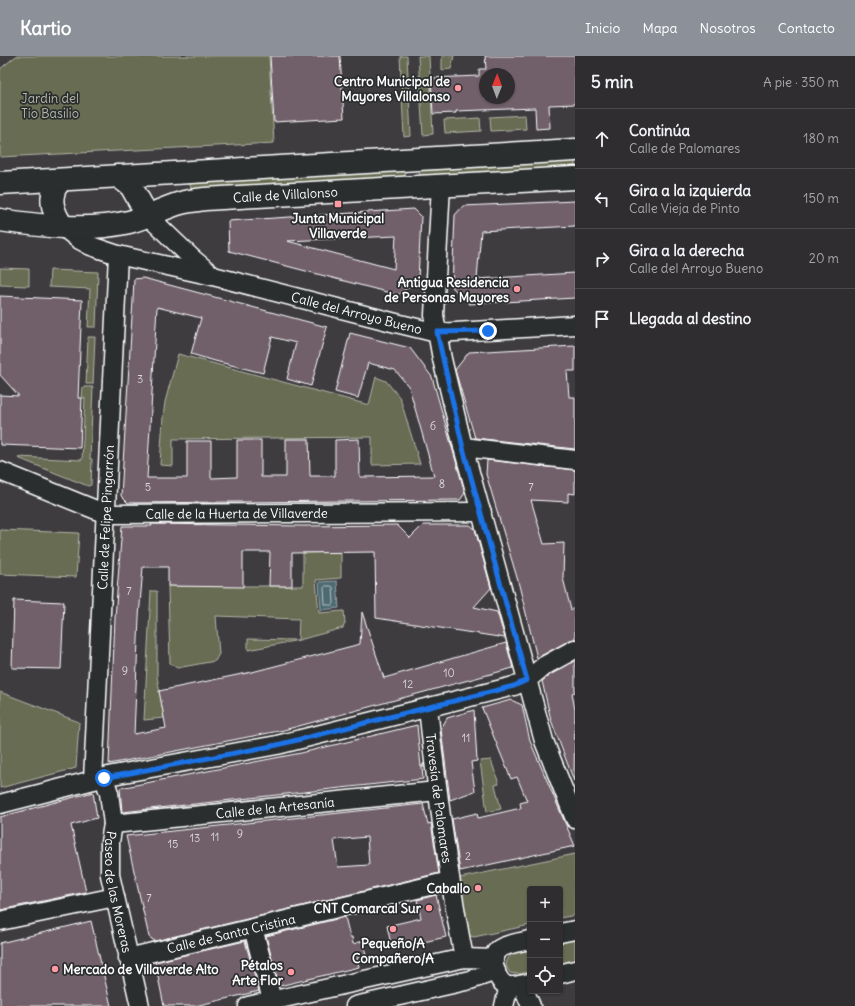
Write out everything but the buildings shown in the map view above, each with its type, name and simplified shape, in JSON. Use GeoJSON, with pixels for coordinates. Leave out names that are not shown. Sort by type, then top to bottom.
{"type":"FeatureCollection","features":[{"type":"Feature","properties":{"kind":"main road","name":"Calle de Villalonso"},"geometry":{"type":"LineString","coordinates":[[0,183],[575,150]]}},
{"type":"Feature","properties":{"kind":"main road"},"geometry":{"type":"LineString","coordinates":[[118,176],[131,186],[148,215]]}},
{"type":"Feature","properties":{"kind":"main road","name":"Calle de Villalonso"},"geometry":{"type":"LineString","coordinates":[[0,220],[63,227],[91,228],[131,222],[180,203],[205,199],[575,178]]}},
{"type":"Feature","properties":{"kind":"main road"},"geometry":{"type":"LineString","coordinates":[[61,180],[53,191],[53,201],[54,212],[63,227]]}},
{"type":"Feature","properties":{"kind":"street"},"geometry":{"type":"LineString","coordinates":[[440,185],[434,315],[437,332],[463,448],[482,512],[544,741],[575,817]]}},
{"type":"Feature","properties":{"kind":"street","name":"Calle del Arroyo Bueno"},"geometry":{"type":"LineString","coordinates":[[148,215],[193,259],[213,276]]}},
{"type":"Feature","properties":{"kind":"street","name":"Calle del Arroyo Bueno"},"geometry":{"type":"LineString","coordinates":[[63,227],[91,246],[118,255],[213,276],[396,323],[437,332],[575,325]]}},
{"type":"Feature","properties":{"kind":"street","name":"Calle de Felipe Pingarrón"},"geometry":{"type":"LineString","coordinates":[[98,779],[106,514],[118,255]]}},
{"type":"Feature","properties":{"kind":"street"},"geometry":{"type":"LineString","coordinates":[[463,448],[575,460]]}},
{"type":"Feature","properties":{"kind":"street","name":"Calle de la Huerta de Villaverde"},"geometry":{"type":"LineString","coordinates":[[0,471],[106,514],[482,512]]}},
{"type":"Feature","properties":{"kind":"street"},"geometry":{"type":"LineString","coordinates":[[0,804],[98,779],[277,745],[514,686],[527,680],[544,666],[575,649]]}},
{"type":"Feature","properties":{"kind":"street","name":"Travesía de Palomares"},"geometry":{"type":"LineString","coordinates":[[428,708],[450,882],[464,958]]}},
{"type":"Feature","properties":{"kind":"street","name":"Paseo de las Moreras"},"geometry":{"type":"LineString","coordinates":[[98,779],[108,793],[113,824],[110,842],[110,875],[138,1003]]}},
{"type":"Feature","properties":{"kind":"street","name":"Calle de la Artesanía"},"geometry":{"type":"LineString","coordinates":[[113,824],[438,790]]}},
{"type":"Feature","properties":{"kind":"street","name":"Calle de Santa Cristina"},"geometry":{"type":"LineString","coordinates":[[128,958],[450,882]]}},
{"type":"Feature","properties":{"kind":"street"},"geometry":{"type":"LineString","coordinates":[[0,921],[115,897]]}},
{"type":"Feature","properties":{"kind":"street"},"geometry":{"type":"LineString","coordinates":[[253,928],[272,1000]]}},
{"type":"Feature","properties":{"kind":"street"},"geometry":{"type":"LineString","coordinates":[[563,932],[575,930]]}},
{"type":"Feature","properties":{"kind":"street"},"geometry":{"type":"LineString","coordinates":[[520,984],[501,982],[495,965],[495,954],[500,948],[527,941]]}},
{"type":"Feature","properties":{"kind":"street"},"geometry":{"type":"LineString","coordinates":[[248,1006],[464,958],[495,965]]}},
{"type":"Feature","properties":{"kind":"street"},"geometry":{"type":"LineString","coordinates":[[356,1006],[470,980],[495,965]]}},
{"type":"Feature","properties":{"kind":"street"},"geometry":{"type":"LineString","coordinates":[[563,973],[575,970]]}},
{"type":"Feature","properties":{"kind":"street"},"geometry":{"type":"LineString","coordinates":[[504,1006],[520,984]]}},
{"type":"Feature","properties":{"kind":"street"},"geometry":{"type":"LineString","coordinates":[[520,984],[531,1006]]}},
{"type":"Feature","properties":{"kind":"green space","name":"Jardín del Tío Basilio"},"geometry":{"type":"Polygon","coordinates":[[[16,56],[269,56],[274,143],[0,157],[0,69],[16,56]]]}},
{"type":"Feature","properties":{"kind":"green space"},"geometry":{"type":"Polygon","coordinates":[[[400,56],[407,56],[411,136],[404,137],[400,56]]]}},
{"type":"Feature","properties":{"kind":"green space"},"geometry":{"type":"Polygon","coordinates":[[[418,56],[429,56],[433,134],[423,135],[418,56]]]}},
{"type":"Feature","properties":{"kind":"green space"},"geometry":{"type":"Polygon","coordinates":[[[442,56],[454,56],[451,69],[442,70],[442,56]]]}},
{"type":"Feature","properties":{"kind":"green space"},"geometry":{"type":"Polygon","coordinates":[[[525,115],[526,129],[491,131],[490,117],[525,115]]]}},
{"type":"Feature","properties":{"kind":"green space"},"geometry":{"type":"Polygon","coordinates":[[[480,118],[481,131],[445,133],[444,120],[480,118]]]}},
{"type":"Feature","properties":{"kind":"green space"},"geometry":{"type":"Polygon","coordinates":[[[575,159],[575,168],[420,177],[419,167],[575,159]]]}},
{"type":"Feature","properties":{"kind":"green space"},"geometry":{"type":"Polygon","coordinates":[[[405,169],[405,178],[192,191],[189,182],[405,169]]]}},
{"type":"Feature","properties":{"kind":"green space"},"geometry":{"type":"Polygon","coordinates":[[[0,268],[29,269],[29,286],[0,285],[0,268]]]}},
{"type":"Feature","properties":{"kind":"green space"},"geometry":{"type":"Polygon","coordinates":[[[50,270],[98,272],[96,327],[88,327],[90,289],[49,287],[50,270]]]}},
{"type":"Feature","properties":{"kind":"green space"},"geometry":{"type":"Polygon","coordinates":[[[88,337],[95,337],[93,384],[86,384],[88,337]]]}},
{"type":"Feature","properties":{"kind":"green space"},"geometry":{"type":"Polygon","coordinates":[[[178,354],[369,405],[376,377],[386,381],[400,398],[420,464],[372,465],[372,437],[173,439],[173,466],[160,465],[165,402],[178,354]]]}},
{"type":"Feature","properties":{"kind":"green space"},"geometry":{"type":"Polygon","coordinates":[[[83,387],[93,387],[90,459],[92,459],[91,485],[88,486],[18,458],[82,460],[85,398],[82,398],[83,387]]]}},
{"type":"Feature","properties":{"kind":"green space"},"geometry":{"type":"Polygon","coordinates":[[[0,530],[79,533],[76,577],[0,574],[0,530]]]}},
{"type":"Feature","properties":{"kind":"green space"},"geometry":{"type":"Polygon","coordinates":[[[341,552],[341,578],[316,580],[319,613],[344,611],[345,623],[343,628],[299,640],[248,650],[248,639],[298,640],[299,619],[216,616],[219,654],[215,661],[177,668],[170,663],[168,586],[303,586],[303,553],[341,552]]]}},
{"type":"Feature","properties":{"kind":"green space"},"geometry":{"type":"Polygon","coordinates":[[[151,591],[157,591],[157,676],[164,718],[144,720],[151,591]]]}},
{"type":"Feature","properties":{"kind":"green space"},"geometry":{"type":"Polygon","coordinates":[[[0,692],[79,722],[76,768],[0,788],[0,692]]]}},
{"type":"Feature","properties":{"kind":"green space"},"geometry":{"type":"Polygon","coordinates":[[[491,760],[499,784],[495,785],[501,809],[487,812],[480,761],[491,760]]]}},
{"type":"Feature","properties":{"kind":"green space"},"geometry":{"type":"Polygon","coordinates":[[[575,854],[575,915],[563,917],[563,886],[527,886],[527,926],[474,937],[470,936],[467,933],[460,878],[575,854]]]}},
{"type":"Feature","properties":{"kind":"green space"},"geometry":{"type":"Polygon","coordinates":[[[575,938],[575,962],[563,964],[563,941],[575,938]]]}},
{"type":"Feature","properties":{"kind":"green space"},"geometry":{"type":"Polygon","coordinates":[[[527,950],[527,972],[518,974],[510,973],[506,966],[508,958],[517,952],[527,950]]]}},
{"type":"Feature","properties":{"kind":"water"},"geometry":{"type":"Polygon","coordinates":[[[337,581],[339,608],[321,610],[319,582],[337,581]]]}},
{"type":"Feature","properties":{"kind":"place","name":"Centro Municipal de Mayores Villalonso"},"geometry":{"type":"Point","coordinates":[458,88]}},
{"type":"Feature","properties":{"kind":"place","name":"Junta Municipal Villaverde"},"geometry":{"type":"Point","coordinates":[338,204]}},
{"type":"Feature","properties":{"kind":"place","name":"Antigua Residencia de Personas Mayores"},"geometry":{"type":"Point","coordinates":[517,289]}},
{"type":"Feature","properties":{"kind":"place","name":"Caballo"},"geometry":{"type":"Point","coordinates":[478,888]}},
{"type":"Feature","properties":{"kind":"place","name":"CNT Comarcal Sur"},"geometry":{"type":"Point","coordinates":[429,908]}},
{"type":"Feature","properties":{"kind":"place","name":"Pequeño/A Compañero/A"},"geometry":{"type":"Point","coordinates":[393,929]}},
{"type":"Feature","properties":{"kind":"place","name":"Mercado de Villaverde Alto"},"geometry":{"type":"Point","coordinates":[55,969]}},
{"type":"Feature","properties":{"kind":"place","name":"Pétalos Arte Flor"},"geometry":{"type":"Point","coordinates":[291,972]}},
{"type":"Feature","properties":{"kind":"route"},"geometry":{"type":"LineString","coordinates":[[104,778],[113,775],[277,745],[514,686],[527,680],[482,512],[463,448],[437,332],[488,331]]}}]}
